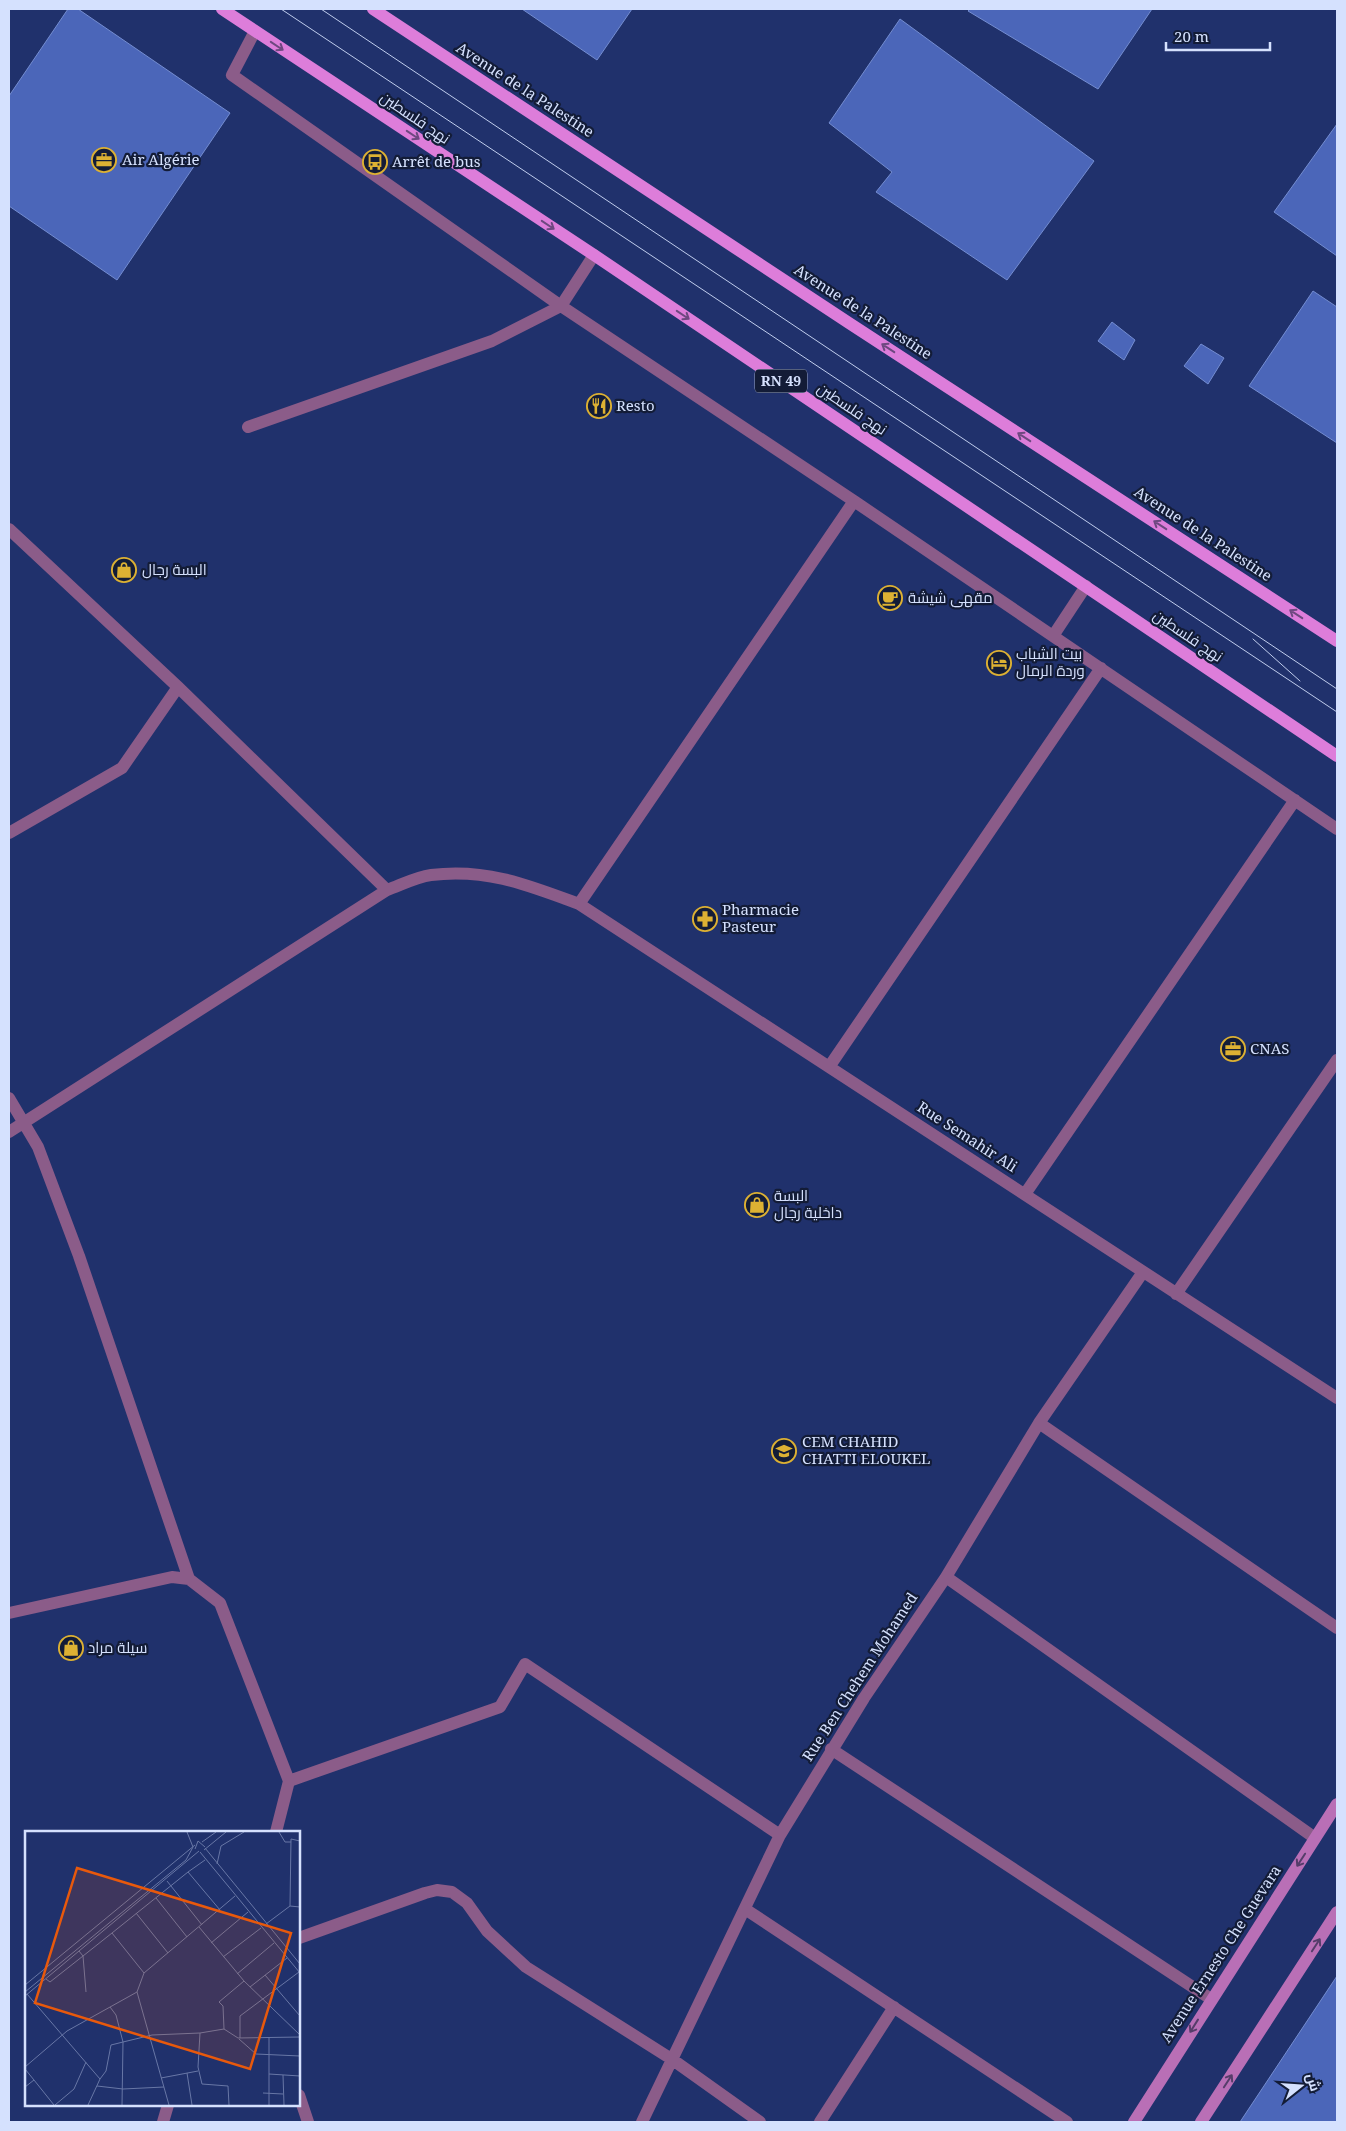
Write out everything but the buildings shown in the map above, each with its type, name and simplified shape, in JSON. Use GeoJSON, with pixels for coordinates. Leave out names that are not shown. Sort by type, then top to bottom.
{"type":"FeatureCollection","features":[{"type":"Feature","properties":{"kind":"main road","name":"نهج فلسطين"},"geometry":{"type":"LineString","coordinates":[[222,9],[594,255],[1337,756]]}},
{"type":"Feature","properties":{"kind":"main road","name":"Avenue de la Palestine"},"geometry":{"type":"LineString","coordinates":[[373,9],[849,323],[1337,641]]}},
{"type":"Feature","properties":{"kind":"main road","name":"Avenue Ernesto Che Guevara"},"geometry":{"type":"LineString","coordinates":[[1134,2122],[1211,1998],[1337,1804]]}},
{"type":"Feature","properties":{"kind":"main road"},"geometry":{"type":"LineString","coordinates":[[1201,2122],[1337,1912]]}},
{"type":"Feature","properties":{"kind":"street"},"geometry":{"type":"LineString","coordinates":[[255,31],[232,75],[561,306],[854,501],[1337,829]]}},
{"type":"Feature","properties":{"kind":"street"},"geometry":{"type":"LineString","coordinates":[[248,427],[492,341],[561,306],[594,255]]}},
{"type":"Feature","properties":{"kind":"street"},"geometry":{"type":"LineString","coordinates":[[579,904],[854,501]]}},
{"type":"Feature","properties":{"kind":"street"},"geometry":{"type":"LineString","coordinates":[[9,529],[178,687],[387,890]]}},
{"type":"Feature","properties":{"kind":"street"},"geometry":{"type":"LineString","coordinates":[[1053,636],[1086,586]]}},
{"type":"Feature","properties":{"kind":"street"},"geometry":{"type":"LineString","coordinates":[[829,1067],[1101,668]]}},
{"type":"Feature","properties":{"kind":"street"},"geometry":{"type":"LineString","coordinates":[[9,833],[122,768],[178,687]]}},
{"type":"Feature","properties":{"kind":"street"},"geometry":{"type":"LineString","coordinates":[[1026,1194],[1295,800]]}},
{"type":"Feature","properties":{"kind":"street","name":"Rue Semahir Ali"},"geometry":{"type":"LineString","coordinates":[[9,1132],[387,890],[429,875],[482,874],[522,882],[579,904],[1337,1398]]}},
{"type":"Feature","properties":{"kind":"street"},"geometry":{"type":"LineString","coordinates":[[1176,1294],[1337,1060]]}},
{"type":"Feature","properties":{"kind":"street"},"geometry":{"type":"LineString","coordinates":[[9,1098],[38,1147],[80,1256],[190,1578]]}},
{"type":"Feature","properties":{"kind":"street","name":"Rue Ben Chehem Mohamed"},"geometry":{"type":"LineString","coordinates":[[642,2122],[780,1835],[831,1749],[898,1646],[946,1577],[1039,1423],[1143,1272]]}},
{"type":"Feature","properties":{"kind":"street"},"geometry":{"type":"LineString","coordinates":[[1039,1423],[1337,1628]]}},
{"type":"Feature","properties":{"kind":"street"},"geometry":{"type":"LineString","coordinates":[[9,1612],[172,1577],[190,1578],[210,1593],[220,1603],[289,1781],[276,1831]]}},
{"type":"Feature","properties":{"kind":"street"},"geometry":{"type":"LineString","coordinates":[[946,1577],[1315,1838]]}},
{"type":"Feature","properties":{"kind":"street"},"geometry":{"type":"LineString","coordinates":[[289,1781],[500,1707],[525,1664],[780,1835]]}},
{"type":"Feature","properties":{"kind":"street"},"geometry":{"type":"LineString","coordinates":[[831,1749],[1211,1998]]}},
{"type":"Feature","properties":{"kind":"street"},"geometry":{"type":"LineString","coordinates":[[300,1938],[425,1893],[446,1890],[467,1903],[487,1931],[526,1967],[673,2060],[760,2122]]}},
{"type":"Feature","properties":{"kind":"street"},"geometry":{"type":"LineString","coordinates":[[745,1909],[1067,2122]]}},
{"type":"Feature","properties":{"kind":"street"},"geometry":{"type":"LineString","coordinates":[[820,2122],[894,2008]]}},
{"type":"Feature","properties":{"kind":"street"},"geometry":{"type":"LineString","coordinates":[[300,2098],[308,2122]]}},
{"type":"Feature","properties":{"kind":"street"},"geometry":{"type":"LineString","coordinates":[[163,2122],[168,2106]]}},
{"type":"Feature","properties":{"kind":"tram line"},"geometry":{"type":"LineString","coordinates":[[281,9],[1337,712]]}},
{"type":"Feature","properties":{"kind":"tram line"},"geometry":{"type":"LineString","coordinates":[[321,9],[1337,689]]}},
{"type":"Feature","properties":{"kind":"tram line"},"geometry":{"type":"LineString","coordinates":[[1253,639],[1300,681]]}},
{"type":"Feature","properties":{"kind":"place","name":"Air Algérie"},"geometry":{"type":"Point","coordinates":[104,160]}},
{"type":"Feature","properties":{"kind":"place","name":"Arrêt de bus"},"geometry":{"type":"Point","coordinates":[375,162]}},
{"type":"Feature","properties":{"kind":"place","name":"Resto"},"geometry":{"type":"Point","coordinates":[599,406]}},
{"type":"Feature","properties":{"kind":"place","name":"البسة رجال"},"geometry":{"type":"Point","coordinates":[124,570]}},
{"type":"Feature","properties":{"kind":"place","name":"مقهى شيشة"},"geometry":{"type":"Point","coordinates":[890,598]}},
{"type":"Feature","properties":{"kind":"place","name":"بيت الشباب وردة الرمال"},"geometry":{"type":"Point","coordinates":[999,663]}},
{"type":"Feature","properties":{"kind":"place","name":"Pharmacie Pasteur"},"geometry":{"type":"Point","coordinates":[705,919]}},
{"type":"Feature","properties":{"kind":"place","name":"CNAS"},"geometry":{"type":"Point","coordinates":[1233,1049]}},
{"type":"Feature","properties":{"kind":"place","name":"البسة داخلية رجال"},"geometry":{"type":"Point","coordinates":[757,1205]}},
{"type":"Feature","properties":{"kind":"place","name":"CEM CHAHID CHATTI ELOUKEL"},"geometry":{"type":"Point","coordinates":[784,1451]}},
{"type":"Feature","properties":{"kind":"place","name":"سيلة مراد"},"geometry":{"type":"Point","coordinates":[71,1648]}}]}
